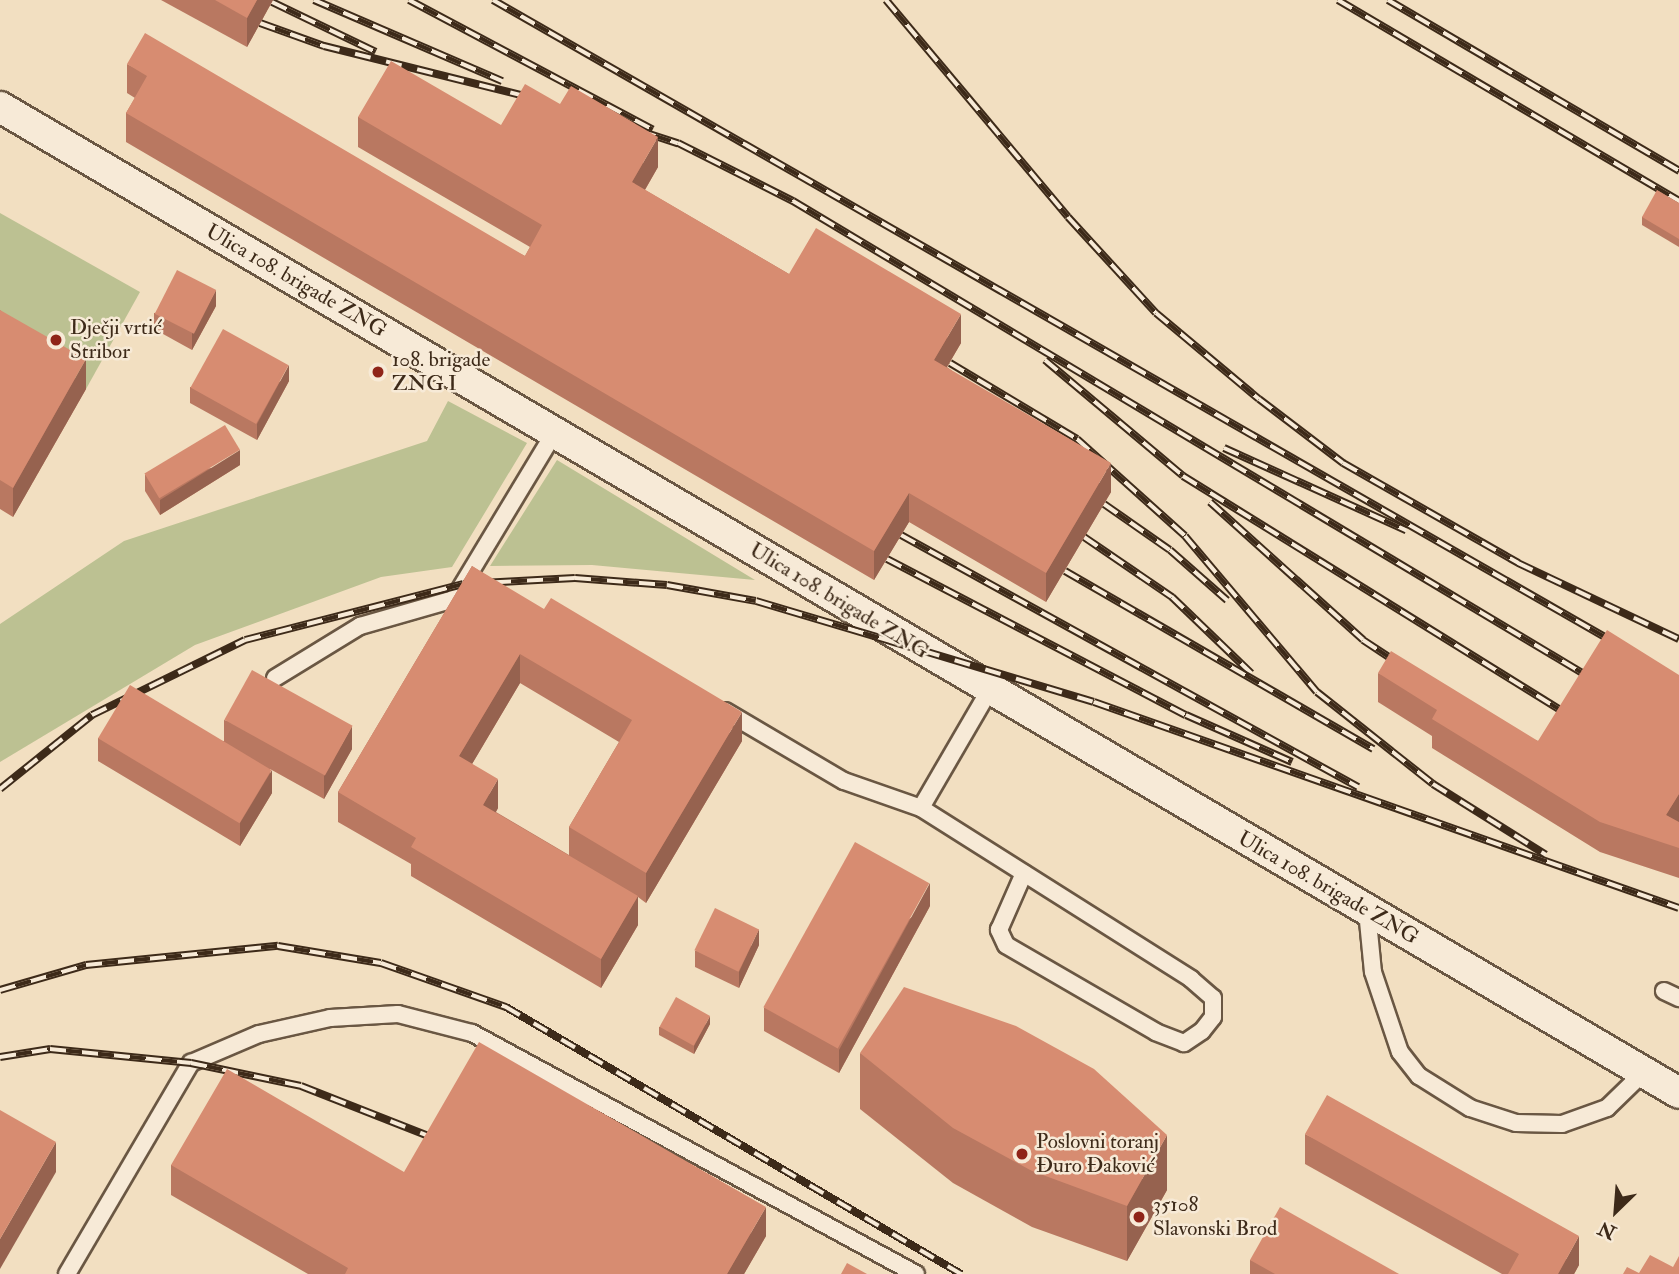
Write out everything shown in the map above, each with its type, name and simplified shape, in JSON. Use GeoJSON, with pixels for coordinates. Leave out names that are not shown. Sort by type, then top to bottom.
{"type":"FeatureCollection","features":[{"type":"Feature","properties":{"kind":"street","name":"Ulica 108. brigade ZNG"},"geometry":{"type":"LineString","coordinates":[[0,107],[989,691],[1679,1093]]}},
{"type":"Feature","properties":{"kind":"lane"},"geometry":{"type":"LineString","coordinates":[[275,678],[360,626],[454,599],[554,432]]}},
{"type":"Feature","properties":{"kind":"lane"},"geometry":{"type":"LineString","coordinates":[[921,808],[989,691]]}},
{"type":"Feature","properties":{"kind":"lane"},"geometry":{"type":"LineString","coordinates":[[708,700],[844,781],[921,808],[1024,873],[1191,979],[1213,998],[1213,1017],[1202,1031],[1184,1043],[1156,1032],[1006,944],[999,930],[1024,873]]}},
{"type":"Feature","properties":{"kind":"lane"},"geometry":{"type":"LineString","coordinates":[[1367,911],[1373,972],[1400,1052],[1419,1076],[1470,1108],[1516,1123],[1562,1124],[1607,1108],[1644,1072]]}},
{"type":"Feature","properties":{"kind":"lane"},"geometry":{"type":"LineString","coordinates":[[67,1274],[191,1063],[259,1034],[330,1018],[398,1014],[472,1033],[916,1274]]}},
{"type":"Feature","properties":{"kind":"green space","name":"Dječji vrtić Stribor"},"geometry":{"type":"Polygon","coordinates":[[[0,213],[140,292],[86,389],[0,340],[0,213]]]}},
{"type":"Feature","properties":{"kind":"green space"},"geometry":{"type":"Polygon","coordinates":[[[448,401],[527,443],[452,567],[381,577],[195,645],[0,762],[0,624],[124,541],[427,441],[448,401]]]}},
{"type":"Feature","properties":{"kind":"green space"},"geometry":{"type":"Polygon","coordinates":[[[557,460],[755,580],[592,565],[490,566],[557,460]]]}},
{"type":"Feature","properties":{"kind":"building"},"geometry":{"type":"Polygon","coordinates":[[[215,0],[257,0],[247,18],[215,0]]]}},
{"type":"Feature","properties":{"kind":"building"},"geometry":{"type":"Polygon","coordinates":[[[145,33],[525,256],[542,225],[358,117],[391,61],[501,125],[525,84],[560,104],[571,86],[658,137],[632,182],[789,274],[816,228],[961,314],[934,360],[1111,463],[1046,573],[909,493],[874,551],[126,113],[147,76],[127,64],[145,33]]]}},
{"type":"Feature","properties":{"kind":"building"},"geometry":{"type":"Polygon","coordinates":[[[1657,190],[1679,203],[1679,239],[1642,217],[1657,190]]]}},
{"type":"Feature","properties":{"kind":"building"},"geometry":{"type":"Polygon","coordinates":[[[177,270],[216,290],[194,334],[155,314],[177,270]]]}},
{"type":"Feature","properties":{"kind":"building"},"geometry":{"type":"Polygon","coordinates":[[[0,310],[86,359],[13,488],[0,480],[0,310]]]}},
{"type":"Feature","properties":{"kind":"building"},"geometry":{"type":"Polygon","coordinates":[[[223,329],[289,365],[256,424],[191,388],[223,329]]]}},
{"type":"Feature","properties":{"kind":"building"},"geometry":{"type":"Polygon","coordinates":[[[225,425],[240,450],[159,498],[144,473],[225,425]]]}},
{"type":"Feature","properties":{"kind":"building"},"geometry":{"type":"Polygon","coordinates":[[[472,566],[544,609],[551,598],[742,712],[646,873],[569,827],[632,720],[520,654],[459,756],[498,779],[483,805],[638,896],[601,959],[411,847],[416,838],[338,792],[472,566]]]}},
{"type":"Feature","properties":{"kind":"building"},"geometry":{"type":"Polygon","coordinates":[[[1607,630],[1679,675],[1679,794],[1666,815],[1679,822],[1679,848],[1600,822],[1432,719],[1437,710],[1378,673],[1391,651],[1538,741],[1607,630]]]}},
{"type":"Feature","properties":{"kind":"building"},"geometry":{"type":"Polygon","coordinates":[[[252,670],[353,726],[325,776],[224,720],[252,670]]]}},
{"type":"Feature","properties":{"kind":"building"},"geometry":{"type":"Polygon","coordinates":[[[130,685],[271,770],[240,823],[98,738],[130,685]]]}},
{"type":"Feature","properties":{"kind":"building"},"geometry":{"type":"Polygon","coordinates":[[[855,842],[929,883],[838,1049],[763,1007],[855,842]]]}},
{"type":"Feature","properties":{"kind":"building"},"geometry":{"type":"Polygon","coordinates":[[[715,908],[759,929],[738,972],[694,950],[715,908]]]}},
{"type":"Feature","properties":{"kind":"building"},"geometry":{"type":"Polygon","coordinates":[[[904,987],[1016,1026],[1094,1069],[1167,1135],[1127,1206],[1032,1171],[953,1128],[860,1053],[904,987]]]}},
{"type":"Feature","properties":{"kind":"building"},"geometry":{"type":"Polygon","coordinates":[[[676,997],[710,1016],[694,1046],[660,1027],[676,997]]]}},
{"type":"Feature","properties":{"kind":"building"},"geometry":{"type":"Polygon","coordinates":[[[479,1042],[766,1207],[727,1274],[345,1274],[348,1268],[171,1165],[227,1069],[404,1172],[479,1042]]]}},
{"type":"Feature","properties":{"kind":"building"},"geometry":{"type":"Polygon","coordinates":[[[1327,1095],[1579,1236],[1558,1274],[1508,1274],[1519,1254],[1305,1134],[1327,1095]]]}},
{"type":"Feature","properties":{"kind":"building"},"geometry":{"type":"Polygon","coordinates":[[[0,1110],[56,1142],[0,1239],[0,1110]]]}},
{"type":"Feature","properties":{"kind":"building"},"geometry":{"type":"Polygon","coordinates":[[[1280,1207],[1399,1274],[1275,1274],[1250,1260],[1280,1207]]]}},
{"type":"Feature","properties":{"kind":"building"},"geometry":{"type":"Polygon","coordinates":[[[1650,1255],[1673,1267],[1679,1256],[1679,1274],[1623,1274],[1627,1267],[1639,1273],[1650,1255]]]}},
{"type":"Feature","properties":{"kind":"building"},"geometry":{"type":"Polygon","coordinates":[[[847,1263],[867,1274],[841,1274],[847,1263]]]}},
{"type":"Feature","properties":{"kind":"railway"},"geometry":{"type":"LineString","coordinates":[[314,0],[502,81]]}},
{"type":"Feature","properties":{"kind":"railway"},"geometry":{"type":"LineString","coordinates":[[409,0],[653,130]]}},
{"type":"Feature","properties":{"kind":"railway"},"geometry":{"type":"LineString","coordinates":[[493,0],[1619,645]]}},
{"type":"Feature","properties":{"kind":"railway"},"geometry":{"type":"LineString","coordinates":[[886,0],[1068,217],[1156,313],[1259,399],[1343,463],[1518,563],[1679,639]]}},
{"type":"Feature","properties":{"kind":"railway"},"geometry":{"type":"LineString","coordinates":[[1338,0],[1679,201]]}},
{"type":"Feature","properties":{"kind":"railway"},"geometry":{"type":"LineString","coordinates":[[1388,0],[1679,171]]}},
{"type":"Feature","properties":{"kind":"railway"},"geometry":{"type":"LineString","coordinates":[[272,2],[376,52]]}},
{"type":"Feature","properties":{"kind":"railway"},"geometry":{"type":"LineString","coordinates":[[260,23],[324,46],[536,99]]}},
{"type":"Feature","properties":{"kind":"railway"},"geometry":{"type":"LineString","coordinates":[[640,131],[678,143],[793,201],[1594,680]]}},
{"type":"Feature","properties":{"kind":"railway"},"geometry":{"type":"LineString","coordinates":[[1045,360],[1183,476],[1571,717]]}},
{"type":"Feature","properties":{"kind":"railway"},"geometry":{"type":"LineString","coordinates":[[950,363],[1077,439],[1185,536],[1317,692],[1433,784],[1546,855]]}},
{"type":"Feature","properties":{"kind":"railway"},"geometry":{"type":"LineString","coordinates":[[1224,448],[1406,530]]}},
{"type":"Feature","properties":{"kind":"railway"},"geometry":{"type":"LineString","coordinates":[[1210,502],[1363,640],[1404,667]]}},
{"type":"Feature","properties":{"kind":"railway"},"geometry":{"type":"LineString","coordinates":[[1104,504],[1170,550],[1227,600]]}},
{"type":"Feature","properties":{"kind":"railway"},"geometry":{"type":"LineString","coordinates":[[901,535],[1358,787]]}},
{"type":"Feature","properties":{"kind":"railway"},"geometry":{"type":"LineString","coordinates":[[1084,537],[1172,597],[1251,673]]}},
{"type":"Feature","properties":{"kind":"railway"},"geometry":{"type":"LineString","coordinates":[[887,559],[1186,715],[1292,762]]}},
{"type":"Feature","properties":{"kind":"railway"},"geometry":{"type":"LineString","coordinates":[[1065,571],[1373,749]]}},
{"type":"Feature","properties":{"kind":"railway"},"geometry":{"type":"LineString","coordinates":[[0,789],[92,715],[245,640],[463,584],[575,578],[667,585],[756,601],[924,651],[1094,702],[1679,908]]}},
{"type":"Feature","properties":{"kind":"railway"},"geometry":{"type":"LineString","coordinates":[[0,990],[86,965],[278,946],[381,963],[506,1007],[961,1274]]}},
{"type":"Feature","properties":{"kind":"railway"},"geometry":{"type":"LineString","coordinates":[[0,1057],[50,1049],[191,1063],[301,1086],[444,1142]]}},
{"type":"Feature","properties":{"kind":"place","name":"Dječji vrtić Stribor"},"geometry":{"type":"Point","coordinates":[56,340]}},
{"type":"Feature","properties":{"kind":"place","name":"108. brigade ZNG I"},"geometry":{"type":"Point","coordinates":[378,372]}},
{"type":"Feature","properties":{"kind":"place","name":"Poslovni toranj Đuro Đaković"},"geometry":{"type":"Point","coordinates":[1022,1154]}},
{"type":"Feature","properties":{"kind":"place","name":"35108 Slavonski Brod"},"geometry":{"type":"Point","coordinates":[1139,1217]}}]}
